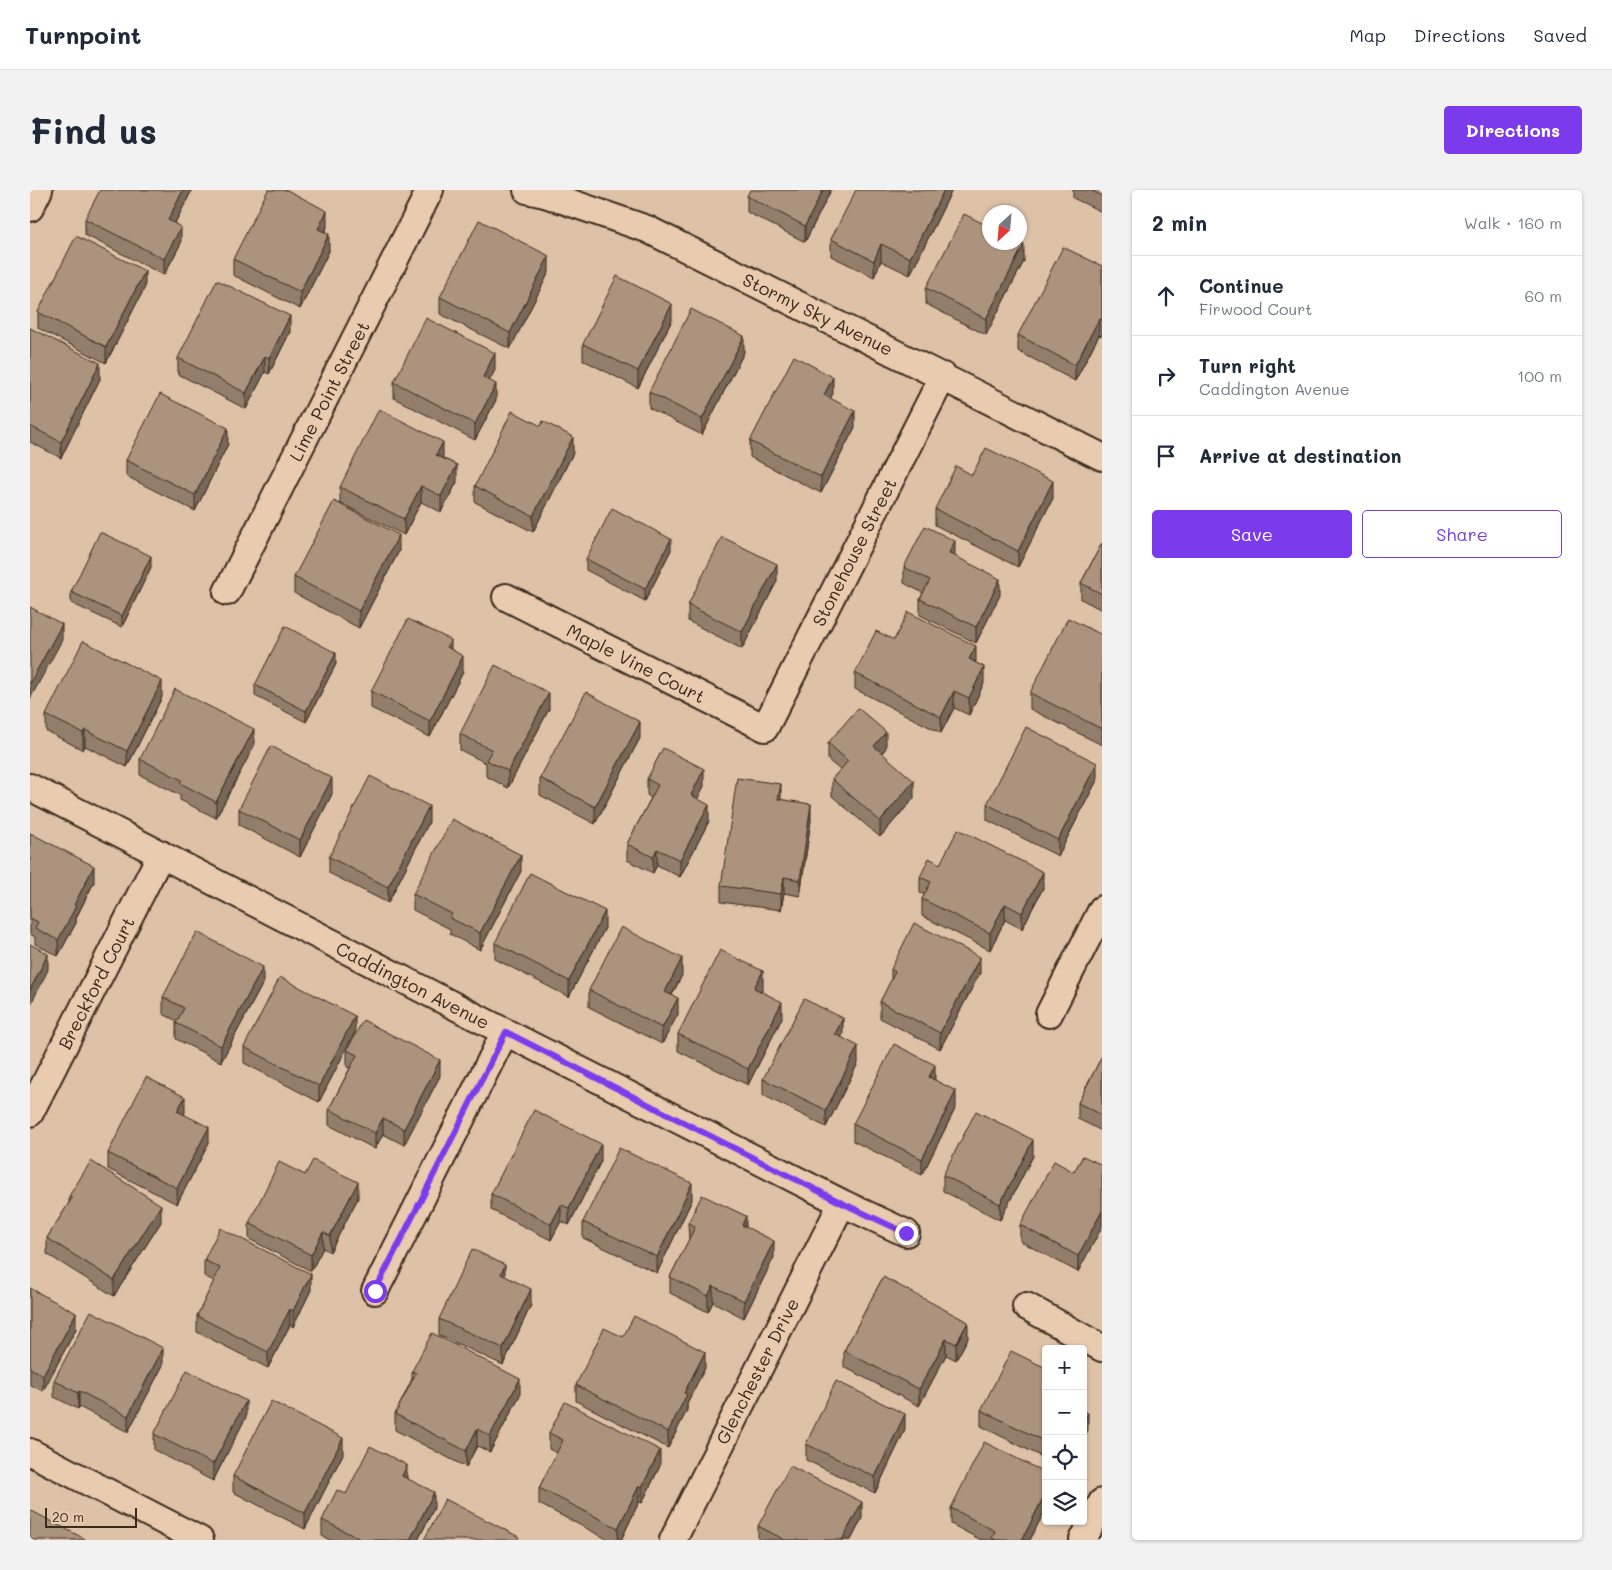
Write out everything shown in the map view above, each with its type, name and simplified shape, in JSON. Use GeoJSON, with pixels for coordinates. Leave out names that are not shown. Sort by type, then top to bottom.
{"type":"FeatureCollection","features":[{"type":"Feature","properties":{"kind":"street"},"geometry":{"type":"LineString","coordinates":[[30,208],[39,190]]}},
{"type":"Feature","properties":{"kind":"street","name":"Lime Point Street"},"geometry":{"type":"LineString","coordinates":[[227,592],[430,190]]}},
{"type":"Feature","properties":{"kind":"street","name":"Stormy Sky Avenue"},"geometry":{"type":"LineString","coordinates":[[527,190],[545,194],[647,230],[1102,457]]}},
{"type":"Feature","properties":{"kind":"street","name":"Stonehouse Street"},"geometry":{"type":"LineString","coordinates":[[765,728],[943,376]]}},
{"type":"Feature","properties":{"kind":"street","name":"Maple Vine Court"},"geometry":{"type":"LineString","coordinates":[[506,597],[765,728]]}},
{"type":"Feature","properties":{"kind":"street","name":"Caddington Avenue"},"geometry":{"type":"LineString","coordinates":[[30,786],[506,1032],[842,1203],[906,1233]]}},
{"type":"Feature","properties":{"kind":"street","name":"Breckford Court"},"geometry":{"type":"LineString","coordinates":[[30,1113],[161,854]]}},
{"type":"Feature","properties":{"kind":"street"},"geometry":{"type":"LineString","coordinates":[[1049,1014],[1102,909]]}},
{"type":"Feature","properties":{"kind":"street"},"geometry":{"type":"LineString","coordinates":[[375,1291],[506,1032]]}},
{"type":"Feature","properties":{"kind":"street","name":"Glenchester Drive"},"geometry":{"type":"LineString","coordinates":[[673,1540],[842,1203]]}},
{"type":"Feature","properties":{"kind":"street"},"geometry":{"type":"LineString","coordinates":[[1026,1306],[1102,1348]]}},
{"type":"Feature","properties":{"kind":"street"},"geometry":{"type":"LineString","coordinates":[[30,1452],[200,1540]]}},
{"type":"Feature","properties":{"kind":"street"},"geometry":{"type":"LineString","coordinates":[[1083,1540],[1102,1502]]}},
{"type":"Feature","properties":{"kind":"building"},"geometry":{"type":"Polygon","coordinates":[[[100,190],[183,190],[168,220],[181,227],[164,259],[85,219],[100,190]]]}},
{"type":"Feature","properties":{"kind":"building"},"geometry":{"type":"Polygon","coordinates":[[[268,190],[287,190],[327,211],[318,229],[329,234],[300,292],[233,259],[268,190]]]}},
{"type":"Feature","properties":{"kind":"building"},"geometry":{"type":"Polygon","coordinates":[[[750,190],[823,190],[805,226],[747,196],[750,190]]]}},
{"type":"Feature","properties":{"kind":"building"},"geometry":{"type":"Polygon","coordinates":[[[856,190],[944,190],[910,258],[881,244],[874,261],[831,239],[856,190]]]}},
{"type":"Feature","properties":{"kind":"building"},"geometry":{"type":"Polygon","coordinates":[[[1090,190],[1102,190],[1102,196],[1090,190]]]}},
{"type":"Feature","properties":{"kind":"building"},"geometry":{"type":"Polygon","coordinates":[[[964,214],[982,223],[982,250],[1021,250],[986,319],[926,288],[964,214]]]}},
{"type":"Feature","properties":{"kind":"building"},"geometry":{"type":"Polygon","coordinates":[[[479,220],[549,256],[510,333],[440,297],[479,220]]]}},
{"type":"Feature","properties":{"kind":"building"},"geometry":{"type":"Polygon","coordinates":[[[76,236],[145,271],[106,347],[38,312],[76,236]]]}},
{"type":"Feature","properties":{"kind":"building"},"geometry":{"type":"Polygon","coordinates":[[[1063,247],[1102,266],[1102,320],[1099,319],[1075,365],[1018,335],[1063,247]]]}},
{"type":"Feature","properties":{"kind":"building"},"geometry":{"type":"Polygon","coordinates":[[[617,276],[672,304],[638,371],[583,344],[617,276]]]}},
{"type":"Feature","properties":{"kind":"building"},"geometry":{"type":"Polygon","coordinates":[[[217,280],[290,316],[269,358],[265,356],[246,393],[178,358],[217,280]]]}},
{"type":"Feature","properties":{"kind":"building"},"geometry":{"type":"Polygon","coordinates":[[[691,309],[744,336],[702,419],[649,392],[691,309]]]}},
{"type":"Feature","properties":{"kind":"building"},"geometry":{"type":"Polygon","coordinates":[[[426,318],[495,353],[483,377],[496,384],[475,424],[394,382],[426,318]]]}},
{"type":"Feature","properties":{"kind":"building"},"geometry":{"type":"Polygon","coordinates":[[[30,328],[100,363],[61,442],[30,426],[30,328]]]}},
{"type":"Feature","properties":{"kind":"building"},"geometry":{"type":"Polygon","coordinates":[[[794,356],[833,377],[824,395],[855,411],[821,477],[750,441],[794,356]]]}},
{"type":"Feature","properties":{"kind":"building"},"geometry":{"type":"Polygon","coordinates":[[[160,394],[228,428],[195,495],[126,460],[160,394]]]}},
{"type":"Feature","properties":{"kind":"building"},"geometry":{"type":"Polygon","coordinates":[[[379,409],[443,442],[436,455],[457,465],[441,496],[421,486],[404,519],[340,487],[379,409]]]}},
{"type":"Feature","properties":{"kind":"building"},"geometry":{"type":"Polygon","coordinates":[[[512,411],[541,426],[543,421],[573,437],[533,516],[475,486],[512,411]]]}},
{"type":"Feature","properties":{"kind":"building"},"geometry":{"type":"Polygon","coordinates":[[[986,448],[1053,481],[1018,551],[935,509],[956,466],[972,475],[986,448]]]}},
{"type":"Feature","properties":{"kind":"building"},"geometry":{"type":"Polygon","coordinates":[[[334,501],[399,535],[359,611],[294,577],[334,501]]]}},
{"type":"Feature","properties":{"kind":"building"},"geometry":{"type":"Polygon","coordinates":[[[612,508],[671,539],[645,589],[586,559],[612,508]]]}},
{"type":"Feature","properties":{"kind":"building"},"geometry":{"type":"Polygon","coordinates":[[[925,526],[955,541],[949,553],[1000,579],[976,627],[920,599],[930,580],[904,567],[925,526]]]}},
{"type":"Feature","properties":{"kind":"building"},"geometry":{"type":"Polygon","coordinates":[[[100,532],[151,556],[122,616],[71,592],[100,532]]]}},
{"type":"Feature","properties":{"kind":"building"},"geometry":{"type":"Polygon","coordinates":[[[722,537],[777,564],[742,632],[688,605],[722,537]]]}},
{"type":"Feature","properties":{"kind":"building"},"geometry":{"type":"Polygon","coordinates":[[[1102,543],[1102,594],[1081,583],[1102,543]]]}},
{"type":"Feature","properties":{"kind":"building"},"geometry":{"type":"Polygon","coordinates":[[[30,607],[62,624],[30,683],[30,607]]]}},
{"type":"Feature","properties":{"kind":"building"},"geometry":{"type":"Polygon","coordinates":[[[908,612],[976,646],[969,659],[984,667],[969,698],[954,691],[941,717],[855,673],[876,631],[894,640],[908,612]]]}},
{"type":"Feature","properties":{"kind":"building"},"geometry":{"type":"Polygon","coordinates":[[[1068,618],[1102,635],[1102,729],[1030,693],[1068,618]]]}},
{"type":"Feature","properties":{"kind":"building"},"geometry":{"type":"Polygon","coordinates":[[[408,619],[451,640],[447,647],[463,656],[430,721],[371,691],[408,619]]]}},
{"type":"Feature","properties":{"kind":"building"},"geometry":{"type":"Polygon","coordinates":[[[285,626],[336,653],[306,711],[255,685],[285,626]]]}},
{"type":"Feature","properties":{"kind":"building"},"geometry":{"type":"Polygon","coordinates":[[[83,641],[162,681],[127,751],[85,730],[83,733],[46,715],[83,641]]]}},
{"type":"Feature","properties":{"kind":"building"},"geometry":{"type":"Polygon","coordinates":[[[495,665],[549,693],[508,771],[486,760],[492,750],[460,734],[495,665]]]}},
{"type":"Feature","properties":{"kind":"building"},"geometry":{"type":"Polygon","coordinates":[[[175,689],[254,729],[216,802],[180,783],[182,780],[140,759],[175,689]]]}},
{"type":"Feature","properties":{"kind":"building"},"geometry":{"type":"Polygon","coordinates":[[[586,692],[640,722],[595,807],[540,778],[586,692]]]}},
{"type":"Feature","properties":{"kind":"building"},"geometry":{"type":"Polygon","coordinates":[[[858,708],[886,732],[874,746],[914,781],[880,821],[832,779],[848,761],[828,743],[858,708]]]}},
{"type":"Feature","properties":{"kind":"building"},"geometry":{"type":"Polygon","coordinates":[[[1026,727],[1097,763],[1058,840],[987,804],[1026,727]]]}},
{"type":"Feature","properties":{"kind":"building"},"geometry":{"type":"Polygon","coordinates":[[[271,746],[332,778],[300,840],[239,809],[271,746]]]}},
{"type":"Feature","properties":{"kind":"building"},"geometry":{"type":"Polygon","coordinates":[[[663,748],[704,769],[691,795],[709,805],[680,860],[657,849],[653,857],[627,844],[658,785],[647,779],[663,748]]]}},
{"type":"Feature","properties":{"kind":"building"},"geometry":{"type":"Polygon","coordinates":[[[370,776],[429,806],[388,887],[329,857],[370,776]]]}},
{"type":"Feature","properties":{"kind":"building"},"geometry":{"type":"Polygon","coordinates":[[[737,778],[781,784],[778,799],[811,804],[800,880],[784,877],[781,894],[721,886],[737,778]]]}},
{"type":"Feature","properties":{"kind":"building"},"geometry":{"type":"Polygon","coordinates":[[[452,819],[521,855],[480,933],[450,918],[452,914],[413,894],[452,819]]]}},
{"type":"Feature","properties":{"kind":"building"},"geometry":{"type":"Polygon","coordinates":[[[958,829],[1043,872],[1022,913],[1005,904],[990,933],[922,899],[931,882],[920,877],[929,858],[940,864],[958,829]]]}},
{"type":"Feature","properties":{"kind":"building"},"geometry":{"type":"Polygon","coordinates":[[[30,833],[94,866],[58,940],[35,928],[38,922],[30,918],[30,833]]]}},
{"type":"Feature","properties":{"kind":"building"},"geometry":{"type":"Polygon","coordinates":[[[530,873],[605,911],[569,981],[495,943],[530,873]]]}},
{"type":"Feature","properties":{"kind":"building"},"geometry":{"type":"Polygon","coordinates":[[[914,923],[980,957],[940,1033],[880,1002],[895,972],[891,969],[914,923]]]}},
{"type":"Feature","properties":{"kind":"building"},"geometry":{"type":"Polygon","coordinates":[[[621,927],[682,958],[665,992],[678,998],[662,1028],[589,990],[621,927]]]}},
{"type":"Feature","properties":{"kind":"building"},"geometry":{"type":"Polygon","coordinates":[[[197,932],[263,967],[221,1046],[176,1023],[184,1008],[163,997],[197,932]]]}},
{"type":"Feature","properties":{"kind":"building"},"geometry":{"type":"Polygon","coordinates":[[[30,944],[48,954],[30,990],[30,944]]]}},
{"type":"Feature","properties":{"kind":"building"},"geometry":{"type":"Polygon","coordinates":[[[720,950],[763,971],[754,988],[782,1002],[748,1069],[678,1034],[720,950]]]}},
{"type":"Feature","properties":{"kind":"building"},"geometry":{"type":"Polygon","coordinates":[[[280,977],[355,1016],[319,1086],[244,1047],[280,977]]]}},
{"type":"Feature","properties":{"kind":"building"},"geometry":{"type":"Polygon","coordinates":[[[804,999],[843,1018],[835,1034],[858,1046],[826,1110],[763,1079],[804,999]]]}},
{"type":"Feature","properties":{"kind":"building"},"geometry":{"type":"Polygon","coordinates":[[[363,1020],[440,1060],[404,1129],[383,1118],[375,1133],[329,1109],[357,1055],[347,1050],[363,1020]]]}},
{"type":"Feature","properties":{"kind":"building"},"geometry":{"type":"Polygon","coordinates":[[[894,1044],[935,1065],[929,1077],[956,1091],[922,1159],[853,1124],[894,1044]]]}},
{"type":"Feature","properties":{"kind":"building"},"geometry":{"type":"Polygon","coordinates":[[[1102,1056],[1102,1115],[1078,1103],[1102,1056]]]}},
{"type":"Feature","properties":{"kind":"building"},"geometry":{"type":"Polygon","coordinates":[[[146,1077],[185,1097],[177,1111],[209,1127],[177,1188],[108,1153],[146,1077]]]}},
{"type":"Feature","properties":{"kind":"building"},"geometry":{"type":"Polygon","coordinates":[[[534,1110],[601,1144],[569,1208],[561,1205],[551,1224],[491,1194],[534,1110]]]}},
{"type":"Feature","properties":{"kind":"building"},"geometry":{"type":"Polygon","coordinates":[[[976,1111],[1033,1140],[1000,1204],[943,1175],[976,1111]]]}},
{"type":"Feature","properties":{"kind":"building"},"geometry":{"type":"Polygon","coordinates":[[[619,1148],[692,1183],[657,1257],[583,1222],[619,1148]]]}},
{"type":"Feature","properties":{"kind":"building"},"geometry":{"type":"Polygon","coordinates":[[[1083,1156],[1102,1165],[1102,1211],[1078,1256],[1020,1225],[1054,1161],[1074,1172],[1083,1156]]]}},
{"type":"Feature","properties":{"kind":"building"},"geometry":{"type":"Polygon","coordinates":[[[313,1160],[358,1182],[330,1236],[323,1232],[311,1255],[249,1223],[279,1162],[305,1175],[313,1160]]]}},
{"type":"Feature","properties":{"kind":"building"},"geometry":{"type":"Polygon","coordinates":[[[91,1161],[161,1205],[114,1280],[47,1238],[72,1198],[69,1196],[91,1161]]]}},
{"type":"Feature","properties":{"kind":"building"},"geometry":{"type":"Polygon","coordinates":[[[702,1195],[746,1216],[742,1225],[774,1241],[744,1301],[713,1286],[708,1296],[670,1277],[695,1227],[688,1223],[702,1195]]]}},
{"type":"Feature","properties":{"kind":"building"},"geometry":{"type":"Polygon","coordinates":[[[220,1228],[311,1274],[293,1311],[290,1309],[268,1352],[197,1316],[220,1268],[204,1260],[220,1228]]]}},
{"type":"Feature","properties":{"kind":"building"},"geometry":{"type":"Polygon","coordinates":[[[472,1249],[505,1265],[501,1274],[531,1289],[503,1348],[439,1319],[472,1249]]]}},
{"type":"Feature","properties":{"kind":"building"},"geometry":{"type":"Polygon","coordinates":[[[883,1277],[968,1322],[956,1344],[946,1339],[919,1389],[844,1351],[883,1277]]]}},
{"type":"Feature","properties":{"kind":"building"},"geometry":{"type":"Polygon","coordinates":[[[30,1288],[76,1313],[43,1375],[30,1368],[30,1288]]]}},
{"type":"Feature","properties":{"kind":"building"},"geometry":{"type":"Polygon","coordinates":[[[91,1311],[163,1348],[128,1416],[54,1380],[91,1311]]]}},
{"type":"Feature","properties":{"kind":"building"},"geometry":{"type":"Polygon","coordinates":[[[634,1316],[705,1352],[684,1393],[687,1394],[668,1432],[576,1385],[604,1328],[623,1337],[634,1316]]]}},
{"type":"Feature","properties":{"kind":"building"},"geometry":{"type":"Polygon","coordinates":[[[432,1333],[520,1379],[490,1436],[477,1429],[466,1451],[395,1414],[416,1373],[412,1371],[432,1333]]]}},
{"type":"Feature","properties":{"kind":"building"},"geometry":{"type":"Polygon","coordinates":[[[1011,1351],[1042,1366],[1042,1440],[981,1410],[1011,1351]]]}},
{"type":"Feature","properties":{"kind":"building"},"geometry":{"type":"Polygon","coordinates":[[[187,1370],[246,1401],[213,1464],[154,1434],[187,1370]]]}},
{"type":"Feature","properties":{"kind":"building"},"geometry":{"type":"Polygon","coordinates":[[[836,1381],[905,1414],[875,1477],[806,1444],[836,1381]]]}},
{"type":"Feature","properties":{"kind":"building"},"geometry":{"type":"Polygon","coordinates":[[[271,1401],[343,1438],[305,1513],[233,1476],[271,1401]]]}},
{"type":"Feature","properties":{"kind":"building"},"geometry":{"type":"Polygon","coordinates":[[[565,1402],[660,1450],[642,1487],[639,1486],[618,1528],[539,1488],[563,1440],[549,1433],[565,1402]]]}},
{"type":"Feature","properties":{"kind":"building"},"geometry":{"type":"Polygon","coordinates":[[[984,1442],[1042,1471],[1042,1500],[1022,1540],[996,1540],[992,1538],[995,1531],[951,1508],[984,1442]]]}},
{"type":"Feature","properties":{"kind":"building"},"geometry":{"type":"Polygon","coordinates":[[[370,1446],[407,1465],[402,1476],[434,1492],[410,1540],[362,1540],[322,1520],[337,1490],[346,1494],[370,1446]]]}},
{"type":"Feature","properties":{"kind":"building"},"geometry":{"type":"Polygon","coordinates":[[[790,1466],[862,1502],[842,1540],[785,1540],[758,1526],[790,1466]]]}},
{"type":"Feature","properties":{"kind":"building"},"geometry":{"type":"Polygon","coordinates":[[[445,1499],[519,1537],[517,1540],[424,1540],[445,1499]]]}},
{"type":"Feature","properties":{"kind":"building"},"geometry":{"type":"Polygon","coordinates":[[[30,1510],[85,1539],[30,1540],[30,1510]]]}},
{"type":"Feature","properties":{"kind":"route"},"geometry":{"type":"LineString","coordinates":[[375,1291],[506,1032],[842,1203],[906,1233]]}}]}
